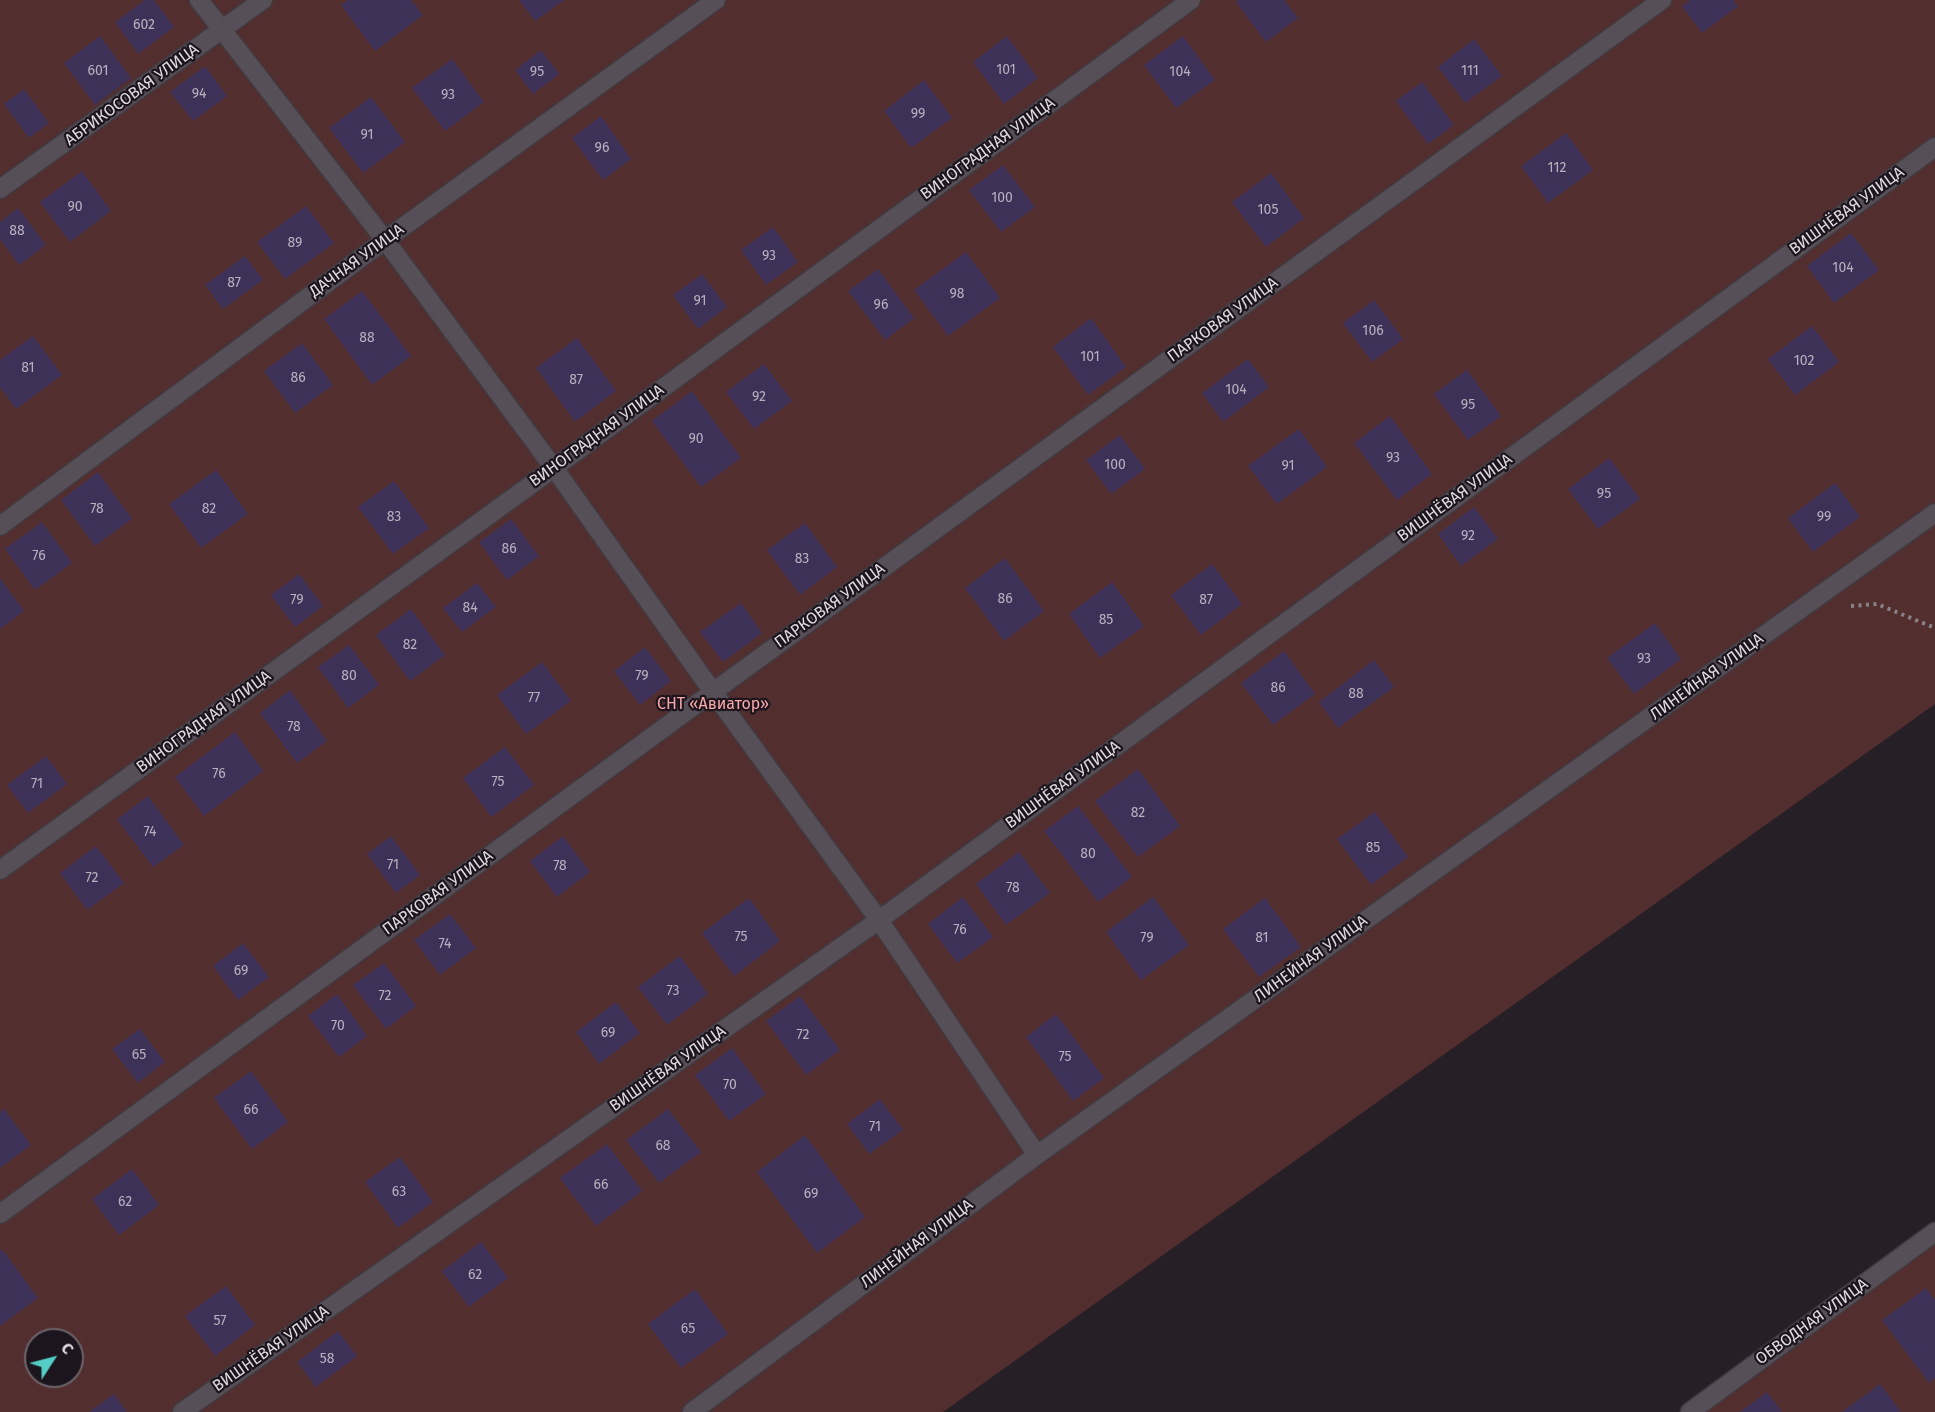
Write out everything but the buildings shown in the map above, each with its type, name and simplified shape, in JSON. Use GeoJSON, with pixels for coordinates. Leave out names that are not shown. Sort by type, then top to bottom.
{"type":"FeatureCollection","features":[{"type":"Feature","properties":{"kind":"street"},"geometry":{"type":"LineString","coordinates":[[199,0],[385,240],[554,468],[712,692],[879,921],[1037,1155]]}},
{"type":"Feature","properties":{"kind":"street","name":"АБРИКОСОВАЯ УЛИЦА"},"geometry":{"type":"LineString","coordinates":[[0,189],[263,0]]}},
{"type":"Feature","properties":{"kind":"street","name":"ДАЧНАЯ УЛИЦА"},"geometry":{"type":"LineString","coordinates":[[0,526],[385,240],[716,0]]}},
{"type":"Feature","properties":{"kind":"street","name":"ВИНОГРАДНАЯ УЛИЦА"},"geometry":{"type":"LineString","coordinates":[[0,870],[554,468],[1191,0]]}},
{"type":"Feature","properties":{"kind":"street","name":"ПАРКОВАЯ УЛИЦА"},"geometry":{"type":"LineString","coordinates":[[0,1214],[1662,0]]}},
{"type":"Feature","properties":{"kind":"street","name":"ВИШНЁВАЯ УЛИЦА"},"geometry":{"type":"LineString","coordinates":[[182,1412],[879,921],[1935,147]]}},
{"type":"Feature","properties":{"kind":"street","name":"ЛИНЕЙНАЯ УЛИЦА"},"geometry":{"type":"LineString","coordinates":[[692,1412],[1037,1155],[1935,513]]}},
{"type":"Feature","properties":{"kind":"street","name":"ОБВОДНАЯ УЛИЦА"},"geometry":{"type":"LineString","coordinates":[[1690,1412],[1935,1232]]}},
{"type":"Feature","properties":{"kind":"path"},"geometry":{"type":"LineString","coordinates":[[1844,607],[1877,604],[1935,628]]}},
{"type":"Feature","properties":{"kind":"green space","name":"СНТ «Авиатор»"},"geometry":{"type":"Polygon","coordinates":[[[0,0],[1935,0],[1935,704],[943,1412],[0,1412],[0,0]]]}},
{"type":"Feature","properties":{"kind":"green space"},"geometry":{"type":"Polygon","coordinates":[[[1935,1224],[1935,1412],[1685,1412],[1935,1224]]]}}]}
